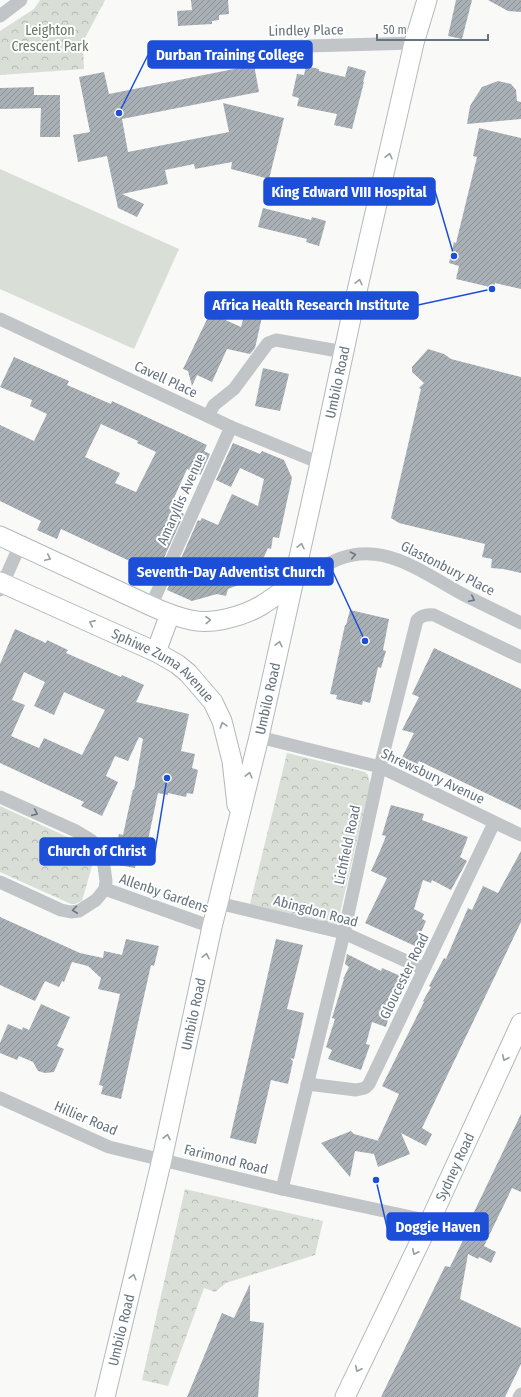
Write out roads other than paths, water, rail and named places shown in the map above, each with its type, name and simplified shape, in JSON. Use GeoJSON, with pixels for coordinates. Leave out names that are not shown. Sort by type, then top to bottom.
{"type":"FeatureCollection","features":[{"type":"Feature","properties":{"kind":"main road","name":"Umbilo Road"},"geometry":{"type":"LineString","coordinates":[[105,1397],[162,1160],[212,927],[259,737],[414,43],[427,0]]}},
{"type":"Feature","properties":{"kind":"main road"},"geometry":{"type":"LineString","coordinates":[[0,536],[151,606],[193,621],[210,621],[235,617],[261,606],[292,584]]}},
{"type":"Feature","properties":{"kind":"main road","name":"Sphiwe Zuma Avenue"},"geometry":{"type":"LineString","coordinates":[[1,585],[156,652],[177,664],[188,673],[213,702],[222,721],[232,762],[238,818]]}},
{"type":"Feature","properties":{"kind":"main road"},"geometry":{"type":"LineString","coordinates":[[156,652],[170,614]]}},
{"type":"Feature","properties":{"kind":"main road","name":"Sydney Road"},"geometry":{"type":"LineString","coordinates":[[345,1397],[430,1221],[521,1023]]}},
{"type":"Feature","properties":{"kind":"street"},"geometry":{"type":"LineString","coordinates":[[0,16],[21,0]]}},
{"type":"Feature","properties":{"kind":"street","name":"Lindley Place"},"geometry":{"type":"LineString","coordinates":[[198,49],[414,43]]}},
{"type":"Feature","properties":{"kind":"street","name":"Cavell Place"},"geometry":{"type":"LineString","coordinates":[[0,319],[231,427],[320,463]]}},
{"type":"Feature","properties":{"kind":"street"},"geometry":{"type":"LineString","coordinates":[[208,416],[214,405],[234,389],[268,343],[272,341],[276,340],[344,352]]}},
{"type":"Feature","properties":{"kind":"street","name":"Amaryllis Avenue"},"geometry":{"type":"LineString","coordinates":[[151,606],[231,427]]}},
{"type":"Feature","properties":{"kind":"street"},"geometry":{"type":"LineString","coordinates":[[1,585],[20,545]]}},
{"type":"Feature","properties":{"kind":"street","name":"Glastonbury Place"},"geometry":{"type":"LineString","coordinates":[[292,584],[339,559],[352,555],[373,553],[405,562],[466,596],[521,623]]}},
{"type":"Feature","properties":{"kind":"street","name":"Lichfield Road"},"geometry":{"type":"LineString","coordinates":[[282,1189],[344,933],[380,767],[415,624],[421,616],[428,614],[434,615],[521,657]]}},
{"type":"Feature","properties":{"kind":"street","name":"Shrewsbury Avenue"},"geometry":{"type":"LineString","coordinates":[[259,737],[380,767],[521,835]]}},
{"type":"Feature","properties":{"kind":"street","name":"Allenby Gardens"},"geometry":{"type":"LineString","coordinates":[[0,797],[76,831],[91,840],[101,856],[105,874],[105,889],[92,903],[79,911],[71,912],[61,910],[0,882]]}},
{"type":"Feature","properties":{"kind":"street","name":"Gloucester Road"},"geometry":{"type":"LineString","coordinates":[[307,1084],[356,1090],[365,1088],[369,1084],[494,823]]}},
{"type":"Feature","properties":{"kind":"street","name":"Allenby Gardens"},"geometry":{"type":"LineString","coordinates":[[105,889],[212,927]]}},
{"type":"Feature","properties":{"kind":"street","name":"Abingdon Road"},"geometry":{"type":"LineString","coordinates":[[218,903],[344,933],[424,969]]}},
{"type":"Feature","properties":{"kind":"street","name":"Hillier Road"},"geometry":{"type":"LineString","coordinates":[[0,1098],[109,1147],[162,1160]]}},
{"type":"Feature","properties":{"kind":"street","name":"Farimond Road"},"geometry":{"type":"LineString","coordinates":[[162,1160],[282,1189],[430,1221]]}},
{"type":"Feature","properties":{"kind":"place","name":"Durban Training College"},"geometry":{"type":"Point","coordinates":[119,113]}},
{"type":"Feature","properties":{"kind":"place","name":"King Edward VIII Hospital"},"geometry":{"type":"Point","coordinates":[454,256]}},
{"type":"Feature","properties":{"kind":"place","name":"Africa Health Research Institute"},"geometry":{"type":"Point","coordinates":[492,289]}},
{"type":"Feature","properties":{"kind":"place","name":"Seventh-Day Adventist Church"},"geometry":{"type":"Point","coordinates":[365,641]}},
{"type":"Feature","properties":{"kind":"place","name":"Church of Christ"},"geometry":{"type":"Point","coordinates":[167,778]}},
{"type":"Feature","properties":{"kind":"place","name":"Doggie Haven"},"geometry":{"type":"Point","coordinates":[376,1180]}},
{"type":"Feature","properties":{"kind":"park label","name":"Leighton Crescent Park"},"geometry":{"type":"Point","coordinates":[50,38]}}]}
